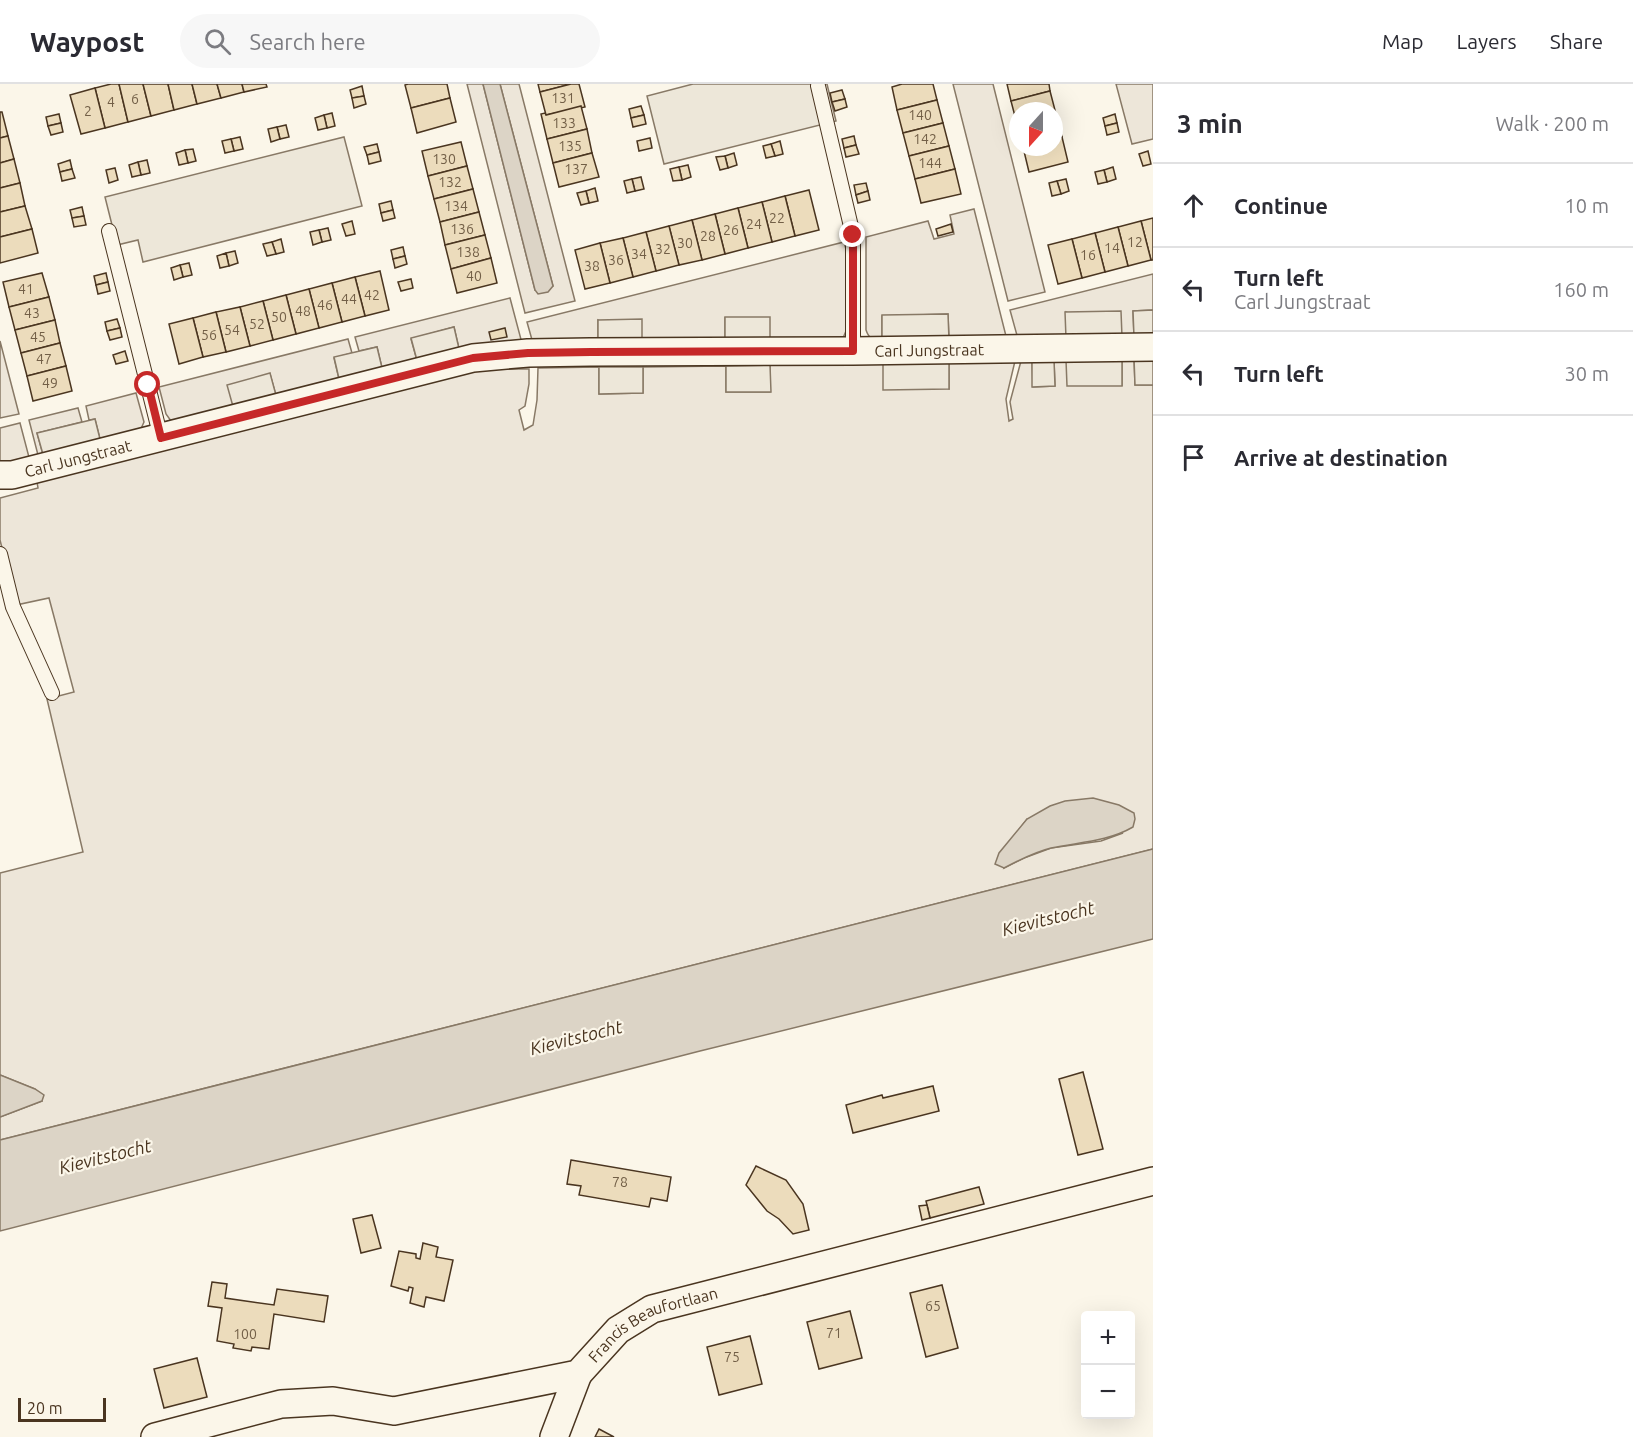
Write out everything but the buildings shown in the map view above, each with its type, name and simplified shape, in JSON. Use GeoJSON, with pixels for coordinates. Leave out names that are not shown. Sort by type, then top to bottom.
{"type":"FeatureCollection","features":[{"type":"Feature","properties":{"kind":"street","name":"Carl Jungstraat"},"geometry":{"type":"LineString","coordinates":[[0,475],[161,438],[473,358],[528,353],[580,352],[1153,347]]}},
{"type":"Feature","properties":{"kind":"street","name":"Francis Beaufortlaan"},"geometry":{"type":"LineString","coordinates":[[155,1437],[281,1404],[333,1401],[394,1411],[578,1374],[618,1330],[652,1309],[1153,1181]]}},
{"type":"Feature","properties":{"kind":"street"},"geometry":{"type":"LineString","coordinates":[[554,1437],[578,1374]]}},
{"type":"Feature","properties":{"kind":"lane"},"geometry":{"type":"LineString","coordinates":[[818,86],[853,235],[853,351]]}},
{"type":"Feature","properties":{"kind":"lane"},"geometry":{"type":"LineString","coordinates":[[110,231],[161,438]]}},
{"type":"Feature","properties":{"kind":"lane"},"geometry":{"type":"LineString","coordinates":[[0,554],[13,608],[52,693]]}},
{"type":"Feature","properties":{"kind":"shaded area"},"geometry":{"type":"Polygon","coordinates":[[[467,84],[483,84],[535,290],[553,286],[500,84],[519,84],[575,301],[525,313],[467,84]]]}},
{"type":"Feature","properties":{"kind":"shaded area"},"geometry":{"type":"Polygon","coordinates":[[[693,84],[827,84],[836,121],[664,164],[647,96],[693,84]]]}},
{"type":"Feature","properties":{"kind":"shaded area"},"geometry":{"type":"Polygon","coordinates":[[[953,84],[993,84],[1009,156],[1011,156],[1045,292],[1008,301],[953,84]]]}},
{"type":"Feature","properties":{"kind":"shaded area"},"geometry":{"type":"Polygon","coordinates":[[[1116,84],[1153,84],[1153,139],[1132,144],[1116,84]]]}},
{"type":"Feature","properties":{"kind":"shaded area"},"geometry":{"type":"Polygon","coordinates":[[[344,137],[362,206],[143,262],[138,240],[117,245],[105,197],[344,137]]]}},
{"type":"Feature","properties":{"kind":"shaded area"},"geometry":{"type":"Polygon","coordinates":[[[974,209],[1007,340],[949,340],[948,314],[882,316],[882,342],[872,339],[866,330],[866,237],[928,221],[934,239],[954,234],[950,215],[974,209]]]}},
{"type":"Feature","properties":{"kind":"shaded area"},"geometry":{"type":"Polygon","coordinates":[[[844,242],[846,249],[846,331],[843,338],[770,344],[725,318],[725,344],[642,346],[598,320],[598,346],[534,347],[527,322],[844,242]]]}},
{"type":"Feature","properties":{"kind":"shaded area"},"geometry":{"type":"Polygon","coordinates":[[[1153,274],[1153,310],[1133,311],[1134,337],[1122,337],[1066,312],[1066,338],[1018,339],[1010,310],[1153,274]]]}},
{"type":"Feature","properties":{"kind":"shaded area"},"geometry":{"type":"Polygon","coordinates":[[[510,298],[523,347],[460,353],[454,327],[411,339],[418,364],[383,372],[377,347],[359,351],[355,337],[510,298]]]}},
{"type":"Feature","properties":{"kind":"shaded area"},"geometry":{"type":"Polygon","coordinates":[[[1153,310],[1153,337],[1134,337],[1133,311],[1153,310]]]}},
{"type":"Feature","properties":{"kind":"shaded area"},"geometry":{"type":"Polygon","coordinates":[[[1121,311],[1122,337],[1066,338],[1065,312],[1121,311]]]}},
{"type":"Feature","properties":{"kind":"shaded area"},"geometry":{"type":"Polygon","coordinates":[[[948,314],[949,340],[882,342],[882,315],[948,314]]]}},
{"type":"Feature","properties":{"kind":"shaded area"},"geometry":{"type":"Polygon","coordinates":[[[725,317],[770,317],[770,344],[725,344],[725,317]]]}},
{"type":"Feature","properties":{"kind":"shaded area"},"geometry":{"type":"Polygon","coordinates":[[[642,319],[642,346],[598,346],[598,320],[642,319]]]}},
{"type":"Feature","properties":{"kind":"shaded area"},"geometry":{"type":"Polygon","coordinates":[[[454,327],[460,353],[418,364],[411,338],[454,327]]]}},
{"type":"Feature","properties":{"kind":"shaded area"},"geometry":{"type":"Polygon","coordinates":[[[348,339],[352,353],[334,358],[340,383],[277,399],[270,374],[234,410],[171,421],[166,414],[159,387],[348,339]]]}},
{"type":"Feature","properties":{"kind":"shaded area"},"geometry":{"type":"Polygon","coordinates":[[[0,341],[19,414],[0,418],[0,341]]]}},
{"type":"Feature","properties":{"kind":"shaded area"},"geometry":{"type":"Polygon","coordinates":[[[377,347],[383,372],[340,383],[334,357],[377,347]]]}},
{"type":"Feature","properties":{"kind":"shaded area"},"geometry":{"type":"Polygon","coordinates":[[[1134,358],[1135,385],[1153,385],[1153,849],[0,1140],[0,1117],[42,1101],[35,1089],[0,1075],[0,873],[83,852],[47,699],[74,692],[49,598],[16,605],[0,540],[0,498],[38,488],[37,482],[482,369],[529,369],[525,406],[519,410],[524,430],[533,425],[537,400],[538,368],[599,367],[599,394],[643,393],[643,367],[726,366],[726,392],[770,392],[770,365],[883,363],[949,389],[949,362],[1015,361],[1006,399],[1009,421],[1013,419],[1010,402],[1021,361],[1032,360],[1033,387],[1055,386],[1054,360],[1066,360],[1122,385],[1122,359],[1134,358]],[[1027,819],[1014,836],[1004,868],[1051,848],[1101,841],[1123,833],[1027,819]]]}},
{"type":"Feature","properties":{"kind":"shaded area"},"geometry":{"type":"Polygon","coordinates":[[[1134,358],[1153,358],[1153,385],[1135,385],[1134,358]]]}},
{"type":"Feature","properties":{"kind":"shaded area"},"geometry":{"type":"Polygon","coordinates":[[[1122,359],[1122,386],[1067,386],[1066,360],[1122,359]]]}},
{"type":"Feature","properties":{"kind":"shaded area"},"geometry":{"type":"Polygon","coordinates":[[[1032,360],[1054,360],[1055,386],[1032,387],[1032,360]]]}},
{"type":"Feature","properties":{"kind":"shaded area"},"geometry":{"type":"Polygon","coordinates":[[[949,362],[949,389],[883,390],[883,363],[949,362]]]}},
{"type":"Feature","properties":{"kind":"shaded area"},"geometry":{"type":"Polygon","coordinates":[[[770,365],[771,392],[726,392],[726,366],[770,365]]]}},
{"type":"Feature","properties":{"kind":"shaded area"},"geometry":{"type":"Polygon","coordinates":[[[599,367],[643,367],[643,393],[599,394],[599,367]]]}},
{"type":"Feature","properties":{"kind":"shaded area"},"geometry":{"type":"Polygon","coordinates":[[[270,373],[277,399],[234,410],[227,385],[270,373]]]}},
{"type":"Feature","properties":{"kind":"shaded area"},"geometry":{"type":"Polygon","coordinates":[[[136,393],[144,422],[140,431],[101,443],[95,419],[89,420],[86,406],[136,393]]]}},
{"type":"Feature","properties":{"kind":"shaded area"},"geometry":{"type":"Polygon","coordinates":[[[78,408],[82,422],[37,433],[44,458],[39,459],[29,420],[78,408]]]}},
{"type":"Feature","properties":{"kind":"shaded area"},"geometry":{"type":"Polygon","coordinates":[[[95,419],[101,443],[44,458],[37,433],[95,419]]]}},
{"type":"Feature","properties":{"kind":"shaded area"},"geometry":{"type":"Polygon","coordinates":[[[20,423],[30,461],[0,464],[0,428],[20,423]]]}},
{"type":"Feature","properties":{"kind":"water"},"geometry":{"type":"Polygon","coordinates":[[[483,84],[500,84],[553,286],[548,292],[538,294],[535,290],[483,84]]]}},
{"type":"Feature","properties":{"kind":"water"},"geometry":{"type":"Polygon","coordinates":[[[1093,798],[1119,805],[1134,813],[1133,827],[1103,839],[1045,850],[1004,868],[995,864],[999,853],[1027,819],[1050,806],[1065,801],[1093,798]]]}},
{"type":"Feature","properties":{"kind":"water","name":"Kievitstocht"},"geometry":{"type":"Polygon","coordinates":[[[1153,849],[1153,939],[700,1051],[0,1231],[0,1140],[1153,849]]]}},
{"type":"Feature","properties":{"kind":"water"},"geometry":{"type":"Polygon","coordinates":[[[0,1075],[35,1089],[44,1095],[42,1101],[0,1117],[0,1075]]]}},
{"type":"Feature","properties":{"kind":"route"},"geometry":{"type":"LineString","coordinates":[[148,385],[161,438],[473,358],[528,353],[853,351],[853,235]]}}]}
